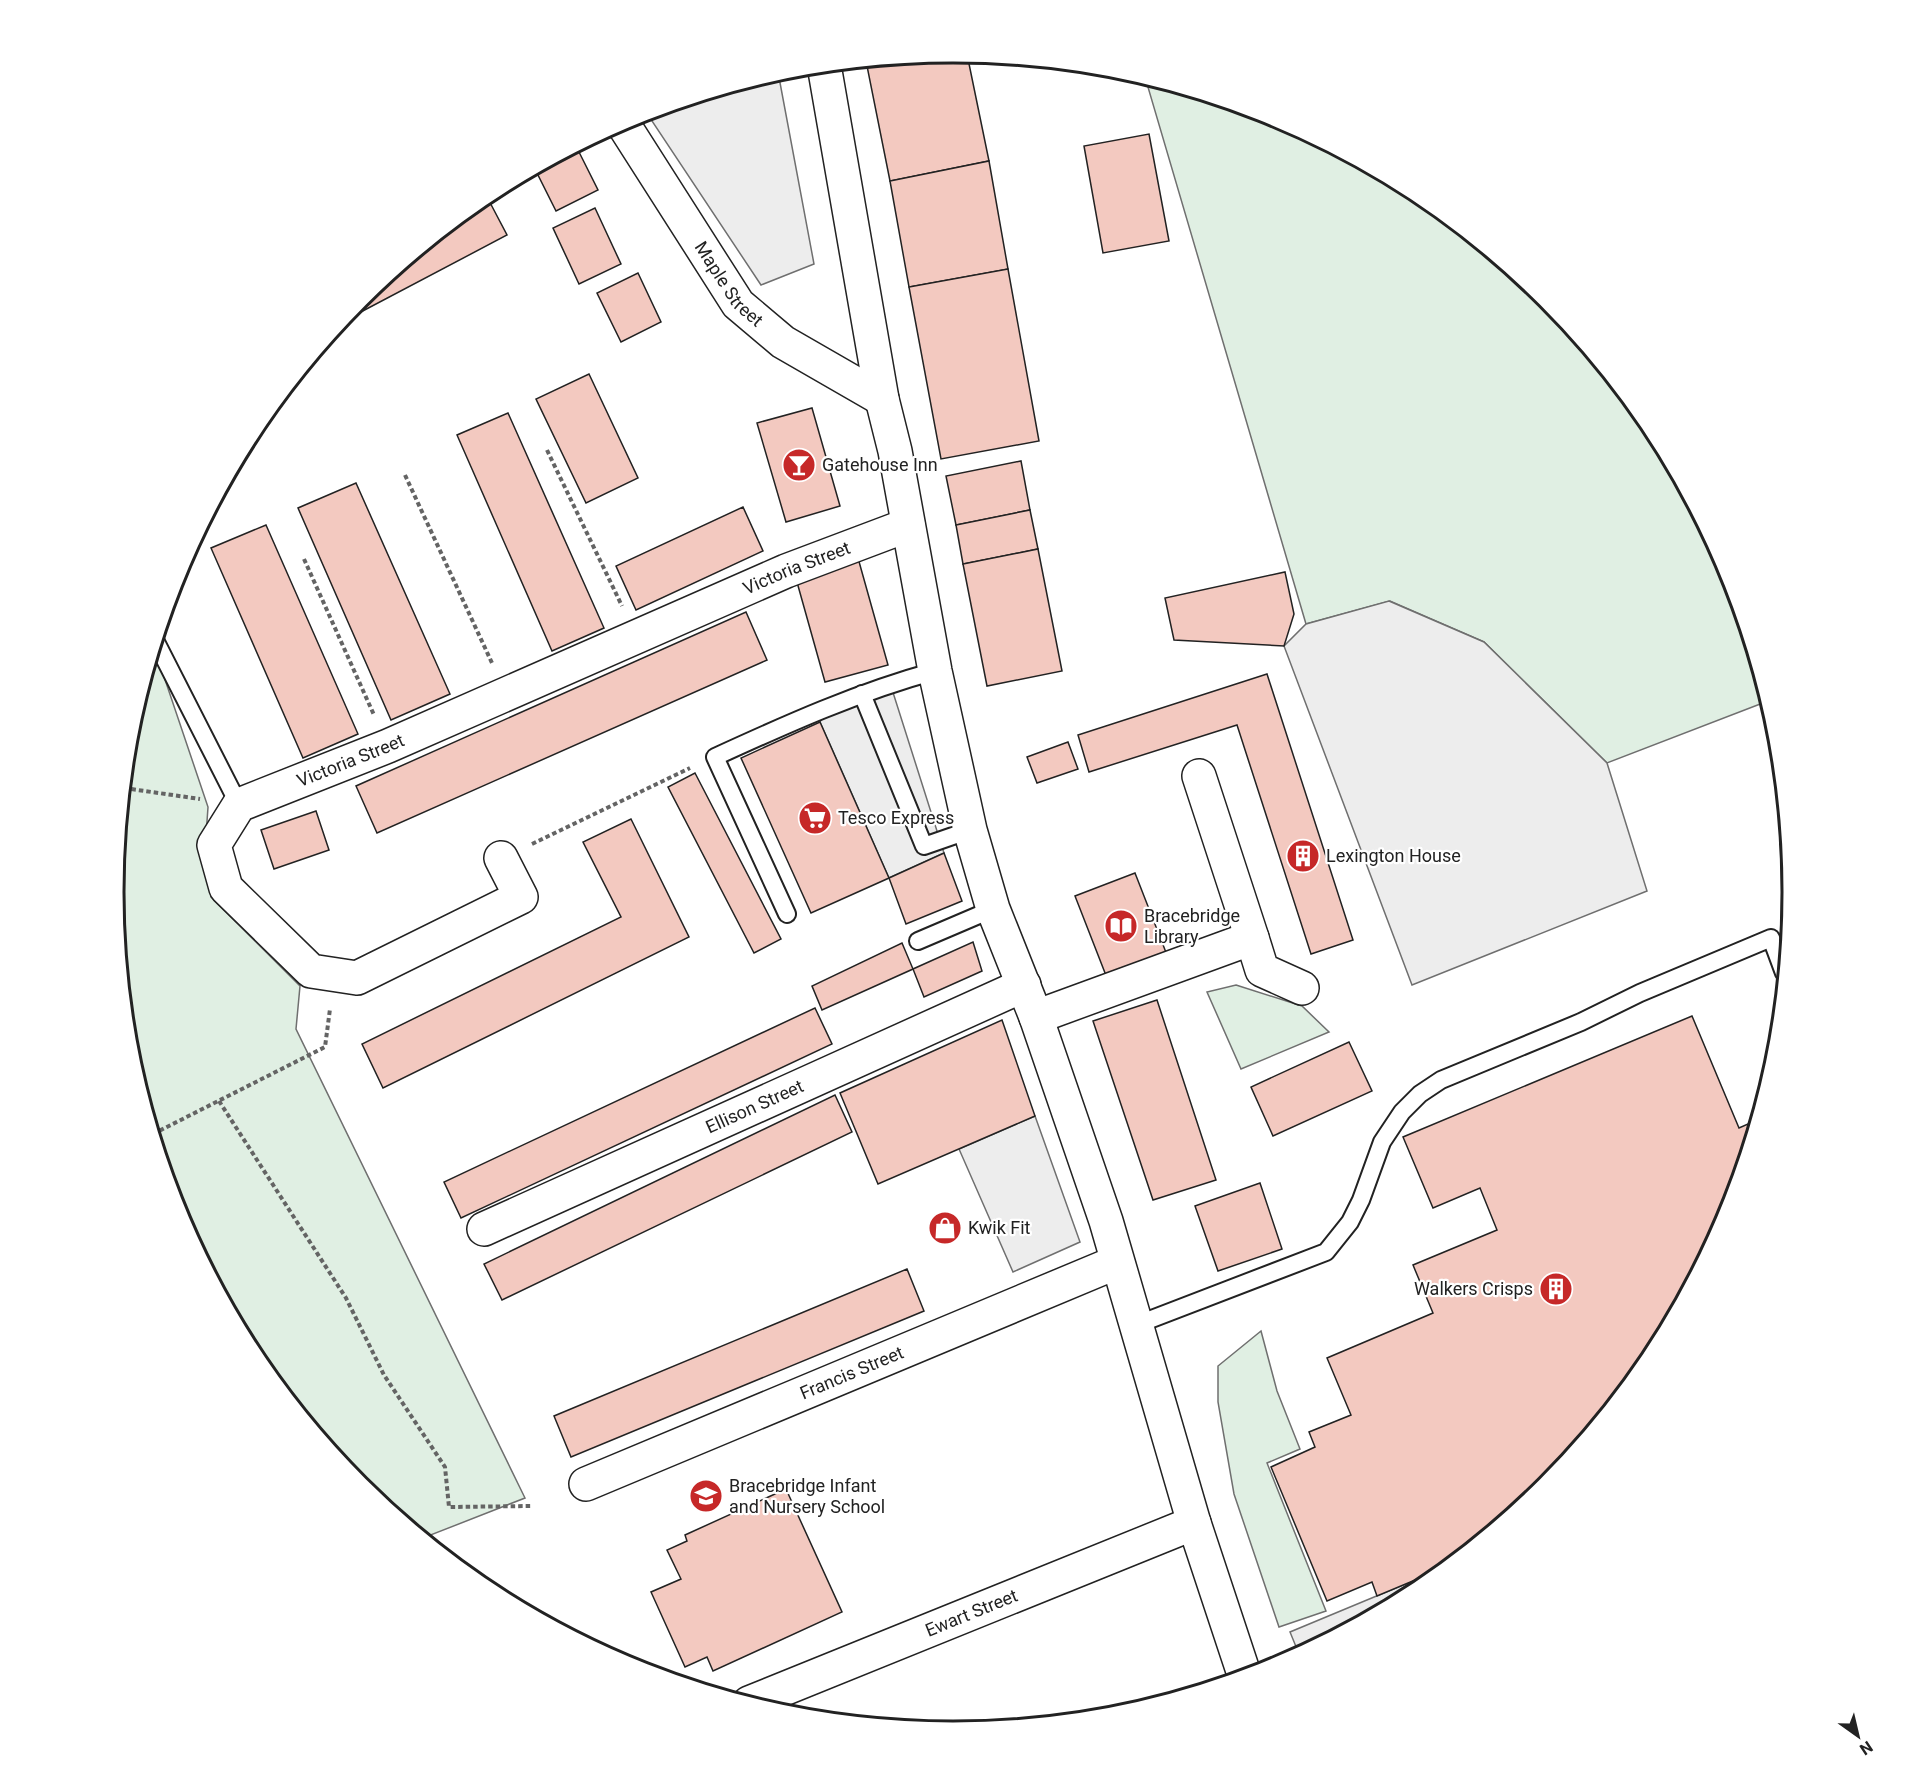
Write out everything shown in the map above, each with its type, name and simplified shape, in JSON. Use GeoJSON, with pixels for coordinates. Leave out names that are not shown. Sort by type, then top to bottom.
{"type":"FeatureCollection","features":[{"type":"Feature","properties":{"kind":"street"},"geometry":{"type":"LineString","coordinates":[[825,73],[882,399],[896,451],[935,670],[970,831],[993,909],[1036,1017],[1106,1221],[1116,1262],[1194,1523],[1242,1668]]}},
{"type":"Feature","properties":{"kind":"street","name":"Maple Street"},"geometry":{"type":"LineString","coordinates":[[627,130],[738,303],[783,342],[882,399]]}},
{"type":"Feature","properties":{"kind":"street","name":"Victoria Street"},"geometry":{"type":"LineString","coordinates":[[239,805],[388,746],[786,571],[908,525]]}},
{"type":"Feature","properties":{"kind":"street"},"geometry":{"type":"LineString","coordinates":[[1199,776],[1262,970],[1302,988]]}},
{"type":"Feature","properties":{"kind":"street"},"geometry":{"type":"LineString","coordinates":[[239,805],[214,845],[226,888],[311,971],[357,978],[521,897],[501,858]]}},
{"type":"Feature","properties":{"kind":"street"},"geometry":{"type":"LineString","coordinates":[[1036,1017],[1252,938]]}},
{"type":"Feature","properties":{"kind":"street","name":"Ellison Street"},"geometry":{"type":"LineString","coordinates":[[484,1229],[1024,985]]}},
{"type":"Feature","properties":{"kind":"street","name":"Francis Street"},"geometry":{"type":"LineString","coordinates":[[586,1484],[1116,1262]]}},
{"type":"Feature","properties":{"kind":"street","name":"Ewart Street"},"geometry":{"type":"LineString","coordinates":[[761,1698],[1194,1523]]}},
{"type":"Feature","properties":{"kind":"lane"},"geometry":{"type":"LineString","coordinates":[[160,650],[239,805]]}},
{"type":"Feature","properties":{"kind":"lane"},"geometry":{"type":"LineString","coordinates":[[787,914],[714,757],[828,706],[935,670]]}},
{"type":"Feature","properties":{"kind":"lane"},"geometry":{"type":"LineString","coordinates":[[862,694],[924,846],[970,831]]}},
{"type":"Feature","properties":{"kind":"lane"},"geometry":{"type":"LineString","coordinates":[[918,941],[993,909]]}},
{"type":"Feature","properties":{"kind":"lane"},"geometry":{"type":"LineString","coordinates":[[1136,1325],[1326,1252],[1350,1222],[1361,1200],[1382,1143],[1402,1112],[1420,1094],[1441,1080],[1581,1022],[1640,993],[1770,938],[1779,959]]}},
{"type":"Feature","properties":{"kind":"path"},"geometry":{"type":"LineString","coordinates":[[547,450],[636,637]]}},
{"type":"Feature","properties":{"kind":"path"},"geometry":{"type":"LineString","coordinates":[[405,475],[506,694]]}},
{"type":"Feature","properties":{"kind":"path"},"geometry":{"type":"LineString","coordinates":[[304,559],[388,746]]}},
{"type":"Feature","properties":{"kind":"path"},"geometry":{"type":"LineString","coordinates":[[501,858],[714,757]]}},
{"type":"Feature","properties":{"kind":"path"},"geometry":{"type":"LineString","coordinates":[[131,789],[239,805]]}},
{"type":"Feature","properties":{"kind":"path"},"geometry":{"type":"LineString","coordinates":[[159,1131],[325,1047],[330,1007],[311,971]]}},
{"type":"Feature","properties":{"kind":"path"},"geometry":{"type":"LineString","coordinates":[[219,1101],[346,1298],[384,1375],[445,1467],[449,1507],[531,1506]]}},
{"type":"Feature","properties":{"kind":"green space"},"geometry":{"type":"Polygon","coordinates":[[[1148,86],[1219,107],[1270,126],[1320,148],[1368,174],[1458,234],[1539,306],[1611,387],[1671,478],[1697,525],[1719,575],[1738,626],[1760,704],[1607,763],[1484,642],[1390,601],[1306,624],[1148,86]]]}},
{"type":"Feature","properties":{"kind":"green space"},"geometry":{"type":"Polygon","coordinates":[[[158,658],[208,807],[206,836],[211,897],[300,986],[296,1029],[525,1498],[430,1535],[406,1515],[330,1439],[295,1397],[235,1306],[209,1259],[187,1209],[152,1107],[131,1000],[126,946],[124,892],[131,784],[140,730],[158,658]]]}},
{"type":"Feature","properties":{"kind":"green space"},"geometry":{"type":"Polygon","coordinates":[[[1236,985],[1302,1006],[1329,1032],[1241,1069],[1207,992],[1236,985]]]}},
{"type":"Feature","properties":{"kind":"green space"},"geometry":{"type":"Polygon","coordinates":[[[1261,1331],[1277,1391],[1300,1449],[1267,1463],[1326,1611],[1279,1627],[1234,1494],[1218,1402],[1218,1366],[1261,1331]]]}},
{"type":"Feature","properties":{"kind":"shaded area"},"geometry":{"type":"Polygon","coordinates":[[[780,82],[814,264],[761,285],[651,120],[738,91],[780,82]]]}},
{"type":"Feature","properties":{"kind":"shaded area"},"geometry":{"type":"Polygon","coordinates":[[[1389,601],[1484,642],[1607,763],[1647,891],[1412,985],[1284,646],[1306,624],[1389,601]]]}},
{"type":"Feature","properties":{"kind":"shaded area"},"geometry":{"type":"Polygon","coordinates":[[[890,683],[944,853],[889,878],[820,722],[828,706],[890,683]]]}},
{"type":"Feature","properties":{"kind":"shaded area"},"geometry":{"type":"Polygon","coordinates":[[[1035,1116],[1080,1242],[1013,1272],[959,1149],[1035,1116]]]}},
{"type":"Feature","properties":{"kind":"shaded area"},"geometry":{"type":"Polygon","coordinates":[[[1416,1580],[1367,1610],[1296,1647],[1290,1632],[1416,1580]]]}},
{"type":"Feature","properties":{"kind":"building"},"geometry":{"type":"Polygon","coordinates":[[[969,64],[989,161],[890,181],[867,68],[969,64]]]}},
{"type":"Feature","properties":{"kind":"building"},"geometry":{"type":"Polygon","coordinates":[[[1149,134],[1169,241],[1103,253],[1084,146],[1149,134]]]}},
{"type":"Feature","properties":{"kind":"building"},"geometry":{"type":"Polygon","coordinates":[[[579,152],[598,190],[556,211],[538,175],[579,152]]]}},
{"type":"Feature","properties":{"kind":"building"},"geometry":{"type":"Polygon","coordinates":[[[989,161],[1008,269],[909,287],[890,181],[989,161]]]}},
{"type":"Feature","properties":{"kind":"building"},"geometry":{"type":"Polygon","coordinates":[[[491,204],[507,235],[362,311],[406,269],[448,234],[491,204]]]}},
{"type":"Feature","properties":{"kind":"building"},"geometry":{"type":"Polygon","coordinates":[[[595,208],[621,264],[579,284],[553,228],[595,208]]]}},
{"type":"Feature","properties":{"kind":"building"},"geometry":{"type":"Polygon","coordinates":[[[1008,269],[1039,441],[941,459],[909,287],[1008,269]]]}},
{"type":"Feature","properties":{"kind":"building"},"geometry":{"type":"Polygon","coordinates":[[[638,273],[661,322],[621,342],[597,293],[638,273]]]}},
{"type":"Feature","properties":{"kind":"building"},"geometry":{"type":"Polygon","coordinates":[[[589,374],[638,478],[586,503],[536,399],[589,374]]]}},
{"type":"Feature","properties":{"kind":"building","name":"Gatehouse Inn"},"geometry":{"type":"Polygon","coordinates":[[[812,408],[840,506],[786,522],[757,423],[812,408]]]}},
{"type":"Feature","properties":{"kind":"building"},"geometry":{"type":"Polygon","coordinates":[[[508,413],[604,628],[552,651],[457,435],[508,413]]]}},
{"type":"Feature","properties":{"kind":"building"},"geometry":{"type":"Polygon","coordinates":[[[1021,461],[1030,510],[956,525],[946,476],[1021,461]]]}},
{"type":"Feature","properties":{"kind":"building"},"geometry":{"type":"Polygon","coordinates":[[[356,483],[450,694],[391,720],[298,508],[356,483]]]}},
{"type":"Feature","properties":{"kind":"building"},"geometry":{"type":"Polygon","coordinates":[[[743,507],[763,551],[636,610],[616,566],[743,507]]]}},
{"type":"Feature","properties":{"kind":"building"},"geometry":{"type":"Polygon","coordinates":[[[1030,510],[1038,549],[963,564],[956,525],[1030,510]]]}},
{"type":"Feature","properties":{"kind":"building"},"geometry":{"type":"Polygon","coordinates":[[[266,525],[358,734],[303,758],[211,548],[266,525]]]}},
{"type":"Feature","properties":{"kind":"building"},"geometry":{"type":"Polygon","coordinates":[[[1038,549],[1062,671],[987,686],[963,564],[1038,549]]]}},
{"type":"Feature","properties":{"kind":"building"},"geometry":{"type":"Polygon","coordinates":[[[858,558],[888,665],[825,682],[795,575],[858,558]]]}},
{"type":"Feature","properties":{"kind":"building"},"geometry":{"type":"Polygon","coordinates":[[[1285,572],[1294,614],[1284,646],[1174,640],[1165,598],[1285,572]]]}},
{"type":"Feature","properties":{"kind":"building"},"geometry":{"type":"Polygon","coordinates":[[[746,612],[767,660],[377,833],[356,786],[746,612]]]}},
{"type":"Feature","properties":{"kind":"building","name":"Lexington House"},"geometry":{"type":"Polygon","coordinates":[[[1267,674],[1353,940],[1311,954],[1237,725],[1089,772],[1078,735],[1267,674]]]}},
{"type":"Feature","properties":{"kind":"building","name":"Tesco Express"},"geometry":{"type":"Polygon","coordinates":[[[820,722],[889,878],[811,913],[741,758],[820,722]]]}},
{"type":"Feature","properties":{"kind":"building"},"geometry":{"type":"Polygon","coordinates":[[[1068,742],[1078,769],[1037,783],[1027,757],[1068,742]]]}},
{"type":"Feature","properties":{"kind":"building"},"geometry":{"type":"Polygon","coordinates":[[[695,773],[781,939],[754,953],[668,787],[695,773]]]}},
{"type":"Feature","properties":{"kind":"building"},"geometry":{"type":"Polygon","coordinates":[[[316,811],[329,850],[274,869],[261,830],[316,811]]]}},
{"type":"Feature","properties":{"kind":"building"},"geometry":{"type":"Polygon","coordinates":[[[631,819],[689,937],[383,1088],[362,1044],[621,917],[583,842],[631,819]]]}},
{"type":"Feature","properties":{"kind":"building"},"geometry":{"type":"Polygon","coordinates":[[[944,853],[962,901],[906,924],[889,878],[944,853]]]}},
{"type":"Feature","properties":{"kind":"building","name":"Bracebridge Library"},"geometry":{"type":"Polygon","coordinates":[[[1135,873],[1167,955],[1107,978],[1075,896],[1135,873]]]}},
{"type":"Feature","properties":{"kind":"building"},"geometry":{"type":"Polygon","coordinates":[[[973,942],[982,971],[924,997],[913,969],[973,942]]]}},
{"type":"Feature","properties":{"kind":"building"},"geometry":{"type":"Polygon","coordinates":[[[902,943],[913,969],[822,1010],[812,986],[902,943]]]}},
{"type":"Feature","properties":{"kind":"building"},"geometry":{"type":"Polygon","coordinates":[[[1157,1000],[1216,1180],[1153,1200],[1093,1021],[1157,1000]]]}},
{"type":"Feature","properties":{"kind":"building"},"geometry":{"type":"Polygon","coordinates":[[[815,1008],[832,1044],[461,1218],[444,1182],[815,1008]]]}},
{"type":"Feature","properties":{"kind":"building","name":"Walkers Crisps"},"geometry":{"type":"Polygon","coordinates":[[[1692,1016],[1739,1128],[1749,1124],[1719,1209],[1697,1259],[1671,1307],[1611,1397],[1576,1439],[1500,1515],[1458,1550],[1416,1580],[1377,1596],[1372,1582],[1327,1601],[1271,1467],[1315,1447],[1309,1432],[1351,1415],[1327,1358],[1433,1313],[1413,1265],[1497,1230],[1480,1188],[1433,1208],[1403,1137],[1692,1016]]]}},
{"type":"Feature","properties":{"kind":"building"},"geometry":{"type":"Polygon","coordinates":[[[1002,1020],[1035,1116],[878,1184],[840,1093],[1002,1020]]]}},
{"type":"Feature","properties":{"kind":"building"},"geometry":{"type":"Polygon","coordinates":[[[1349,1042],[1372,1091],[1273,1136],[1251,1087],[1349,1042]]]}},
{"type":"Feature","properties":{"kind":"building"},"geometry":{"type":"Polygon","coordinates":[[[835,1095],[852,1132],[502,1300],[484,1264],[835,1095]]]}},
{"type":"Feature","properties":{"kind":"building"},"geometry":{"type":"Polygon","coordinates":[[[1260,1183],[1282,1249],[1218,1271],[1195,1206],[1260,1183]]]}},
{"type":"Feature","properties":{"kind":"building"},"geometry":{"type":"Polygon","coordinates":[[[907,1269],[924,1311],[571,1457],[554,1416],[907,1269]]]}},
{"type":"Feature","properties":{"kind":"building"},"geometry":{"type":"Polygon","coordinates":[[[786,1489],[842,1612],[713,1671],[707,1657],[685,1667],[651,1592],[681,1579],[667,1550],[687,1541],[685,1535],[786,1489]]]}},
{"type":"Feature","properties":{"kind":"place","name":"Gatehouse Inn"},"geometry":{"type":"Point","coordinates":[799,465]}},
{"type":"Feature","properties":{"kind":"place","name":"Tesco Express"},"geometry":{"type":"Point","coordinates":[815,818]}},
{"type":"Feature","properties":{"kind":"place","name":"Lexington House"},"geometry":{"type":"Point","coordinates":[1303,856]}},
{"type":"Feature","properties":{"kind":"place","name":"Bracebridge Library"},"geometry":{"type":"Point","coordinates":[1121,926]}},
{"type":"Feature","properties":{"kind":"place","name":"Kwik Fit"},"geometry":{"type":"Point","coordinates":[945,1228]}},
{"type":"Feature","properties":{"kind":"place","name":"Walkers Crisps"},"geometry":{"type":"Point","coordinates":[1556,1289]}},
{"type":"Feature","properties":{"kind":"place","name":"Bracebridge Infant and Nursery School"},"geometry":{"type":"Point","coordinates":[706,1496]}}]}
